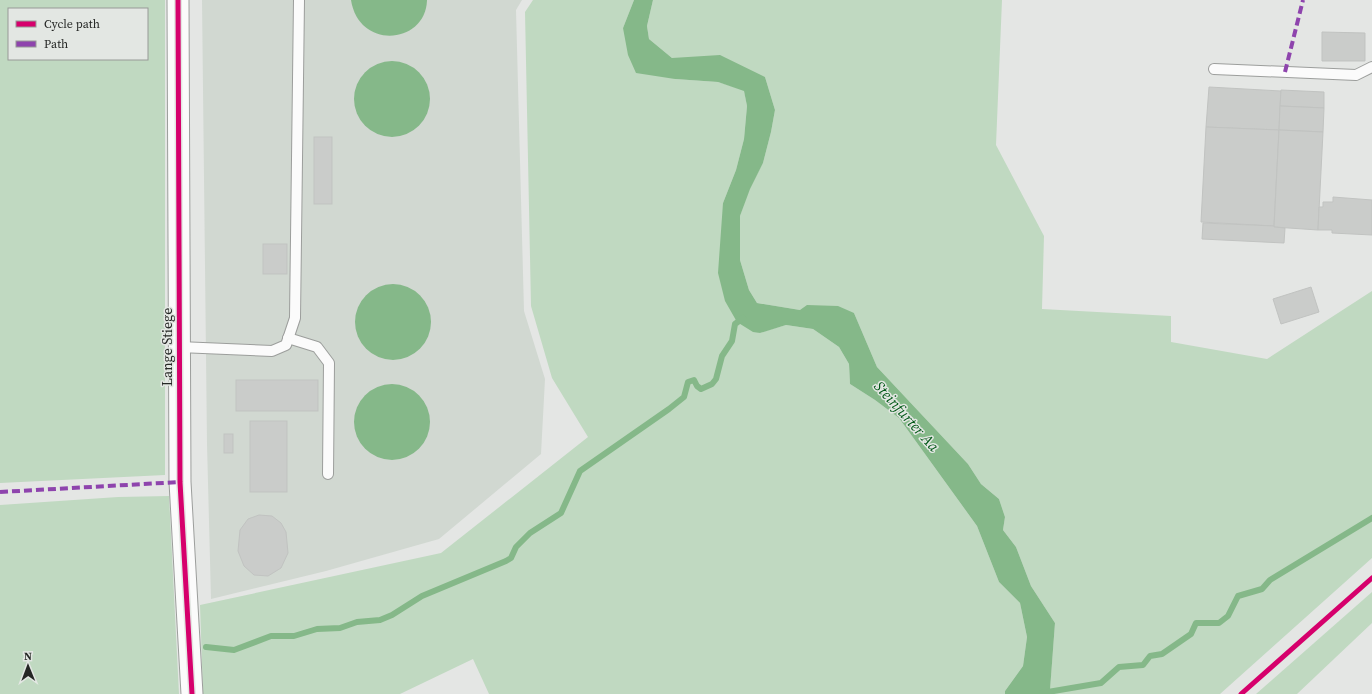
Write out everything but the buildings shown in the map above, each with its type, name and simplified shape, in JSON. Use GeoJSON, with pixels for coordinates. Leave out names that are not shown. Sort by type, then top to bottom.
{"type":"FeatureCollection","features":[{"type":"Feature","properties":{"kind":"street","name":"Lange Stiege"},"geometry":{"type":"LineString","coordinates":[[178,0],[180,482],[192,694]]}},
{"type":"Feature","properties":{"kind":"lane"},"geometry":{"type":"LineString","coordinates":[[179,347],[272,352],[286,345],[295,318],[299,0]]}},
{"type":"Feature","properties":{"kind":"lane"},"geometry":{"type":"LineString","coordinates":[[1214,69],[1356,75],[1372,67]]}},
{"type":"Feature","properties":{"kind":"lane"},"geometry":{"type":"LineString","coordinates":[[288,338],[317,347],[329,363],[328,474]]}},
{"type":"Feature","properties":{"kind":"shaded area"},"geometry":{"type":"Polygon","coordinates":[[[0,0],[165,0],[165,475],[0,483],[0,0]]]}},
{"type":"Feature","properties":{"kind":"shaded area"},"geometry":{"type":"Polygon","coordinates":[[[202,0],[522,0],[516,10],[524,311],[545,379],[541,454],[439,539],[326,571],[211,599],[207,444],[202,0]]]}},
{"type":"Feature","properties":{"kind":"shaded area"},"geometry":{"type":"Polygon","coordinates":[[[533,0],[634,0],[623,28],[675,79],[718,82],[744,90],[747,106],[744,139],[736,170],[723,203],[759,333],[786,325],[813,329],[839,347],[849,364],[850,384],[899,418],[977,526],[999,582],[1020,603],[1027,637],[1023,666],[1005,691],[1005,694],[489,694],[473,659],[400,694],[203,694],[200,605],[441,553],[588,437],[552,378],[531,306],[525,12],[533,0]]]}},
{"type":"Feature","properties":{"kind":"shaded area"},"geometry":{"type":"Polygon","coordinates":[[[653,0],[1002,0],[996,145],[1044,236],[1042,309],[1171,316],[1171,342],[1267,359],[1372,291],[1372,558],[1220,694],[1048,694],[1050,689],[1055,623],[1031,586],[1016,547],[1003,530],[1005,517],[999,499],[981,484],[968,464],[877,367],[854,313],[800,310],[757,303],[749,290],[740,260],[740,216],[749,189],[763,163],[775,110],[765,77],[672,58],[649,39],[647,26],[653,0]]]}},
{"type":"Feature","properties":{"kind":"shaded area"},"geometry":{"type":"Polygon","coordinates":[[[169,496],[179,694],[0,694],[0,505],[118,497],[169,496]]]}},
{"type":"Feature","properties":{"kind":"shaded area"},"geometry":{"type":"Polygon","coordinates":[[[1372,592],[1372,623],[1297,694],[1256,694],[1372,592]]]}},
{"type":"Feature","properties":{"kind":"water"},"geometry":{"type":"Polygon","coordinates":[[[351,0],[427,0],[424,15],[416,26],[405,33],[392,36],[378,34],[366,28],[357,16],[351,0]]]}},
{"type":"Feature","properties":{"kind":"water","name":"Steinfurter Aa"},"geometry":{"type":"Polygon","coordinates":[[[634,0],[653,0],[647,26],[649,39],[672,58],[720,55],[765,77],[775,110],[763,163],[750,189],[740,216],[740,260],[749,290],[757,303],[800,310],[807,305],[838,306],[854,313],[877,367],[968,464],[981,484],[999,499],[1005,517],[1003,530],[1016,547],[1031,586],[1055,623],[1050,690],[1048,694],[1005,694],[1005,691],[1023,666],[1027,637],[1020,603],[999,582],[977,526],[899,418],[850,384],[849,364],[839,347],[813,329],[786,325],[760,333],[753,332],[737,322],[725,301],[718,273],[723,203],[736,170],[744,139],[747,106],[744,91],[718,82],[675,79],[636,73],[628,55],[623,28],[634,0]]]}},
{"type":"Feature","properties":{"kind":"water"},"geometry":{"type":"Polygon","coordinates":[[[392,61],[407,64],[419,72],[427,84],[430,99],[427,114],[419,126],[407,134],[392,137],[377,134],[365,126],[357,114],[354,99],[357,84],[365,72],[377,64],[392,61]]]}},
{"type":"Feature","properties":{"kind":"water"},"geometry":{"type":"Polygon","coordinates":[[[386,284],[400,284],[414,290],[425,301],[431,315],[431,329],[428,337],[420,349],[414,354],[400,360],[386,360],[372,354],[361,343],[355,329],[355,315],[361,301],[372,290],[386,284]]]}},
{"type":"Feature","properties":{"kind":"water"},"geometry":{"type":"Polygon","coordinates":[[[392,384],[407,387],[419,395],[427,407],[430,422],[427,437],[419,449],[407,457],[392,460],[377,457],[365,449],[357,437],[354,422],[357,407],[365,395],[377,387],[392,384]]]}},
{"type":"Feature","properties":{"kind":"waterway"},"geometry":{"type":"LineString","coordinates":[[206,647],[234,650],[271,636],[294,636],[317,629],[340,628],[357,622],[380,620],[392,615],[422,596],[511,558],[516,547],[530,533],[561,513],[580,471],[684,397],[688,382],[694,380],[697,386],[701,389],[712,384],[716,379],[722,356],[732,341],[735,324],[743,318]]}},
{"type":"Feature","properties":{"kind":"waterway"},"geometry":{"type":"LineString","coordinates":[[1042,693],[1101,683],[1119,667],[1143,665],[1150,656],[1162,654],[1191,634],[1196,623],[1219,623],[1228,616],[1238,596],[1262,589],[1270,580],[1372,518]]}},
{"type":"Feature","properties":{"kind":"marked path"},"geometry":{"type":"LineString","coordinates":[[1285,72],[1303,0]]}},
{"type":"Feature","properties":{"kind":"marked path"},"geometry":{"type":"LineString","coordinates":[[0,492],[180,482]]}},
{"type":"Feature","properties":{"kind":"cycle path"},"geometry":{"type":"LineString","coordinates":[[178,0],[180,482],[192,694]]}},
{"type":"Feature","properties":{"kind":"cycle path"},"geometry":{"type":"LineString","coordinates":[[1241,694],[1372,578]]}}]}
